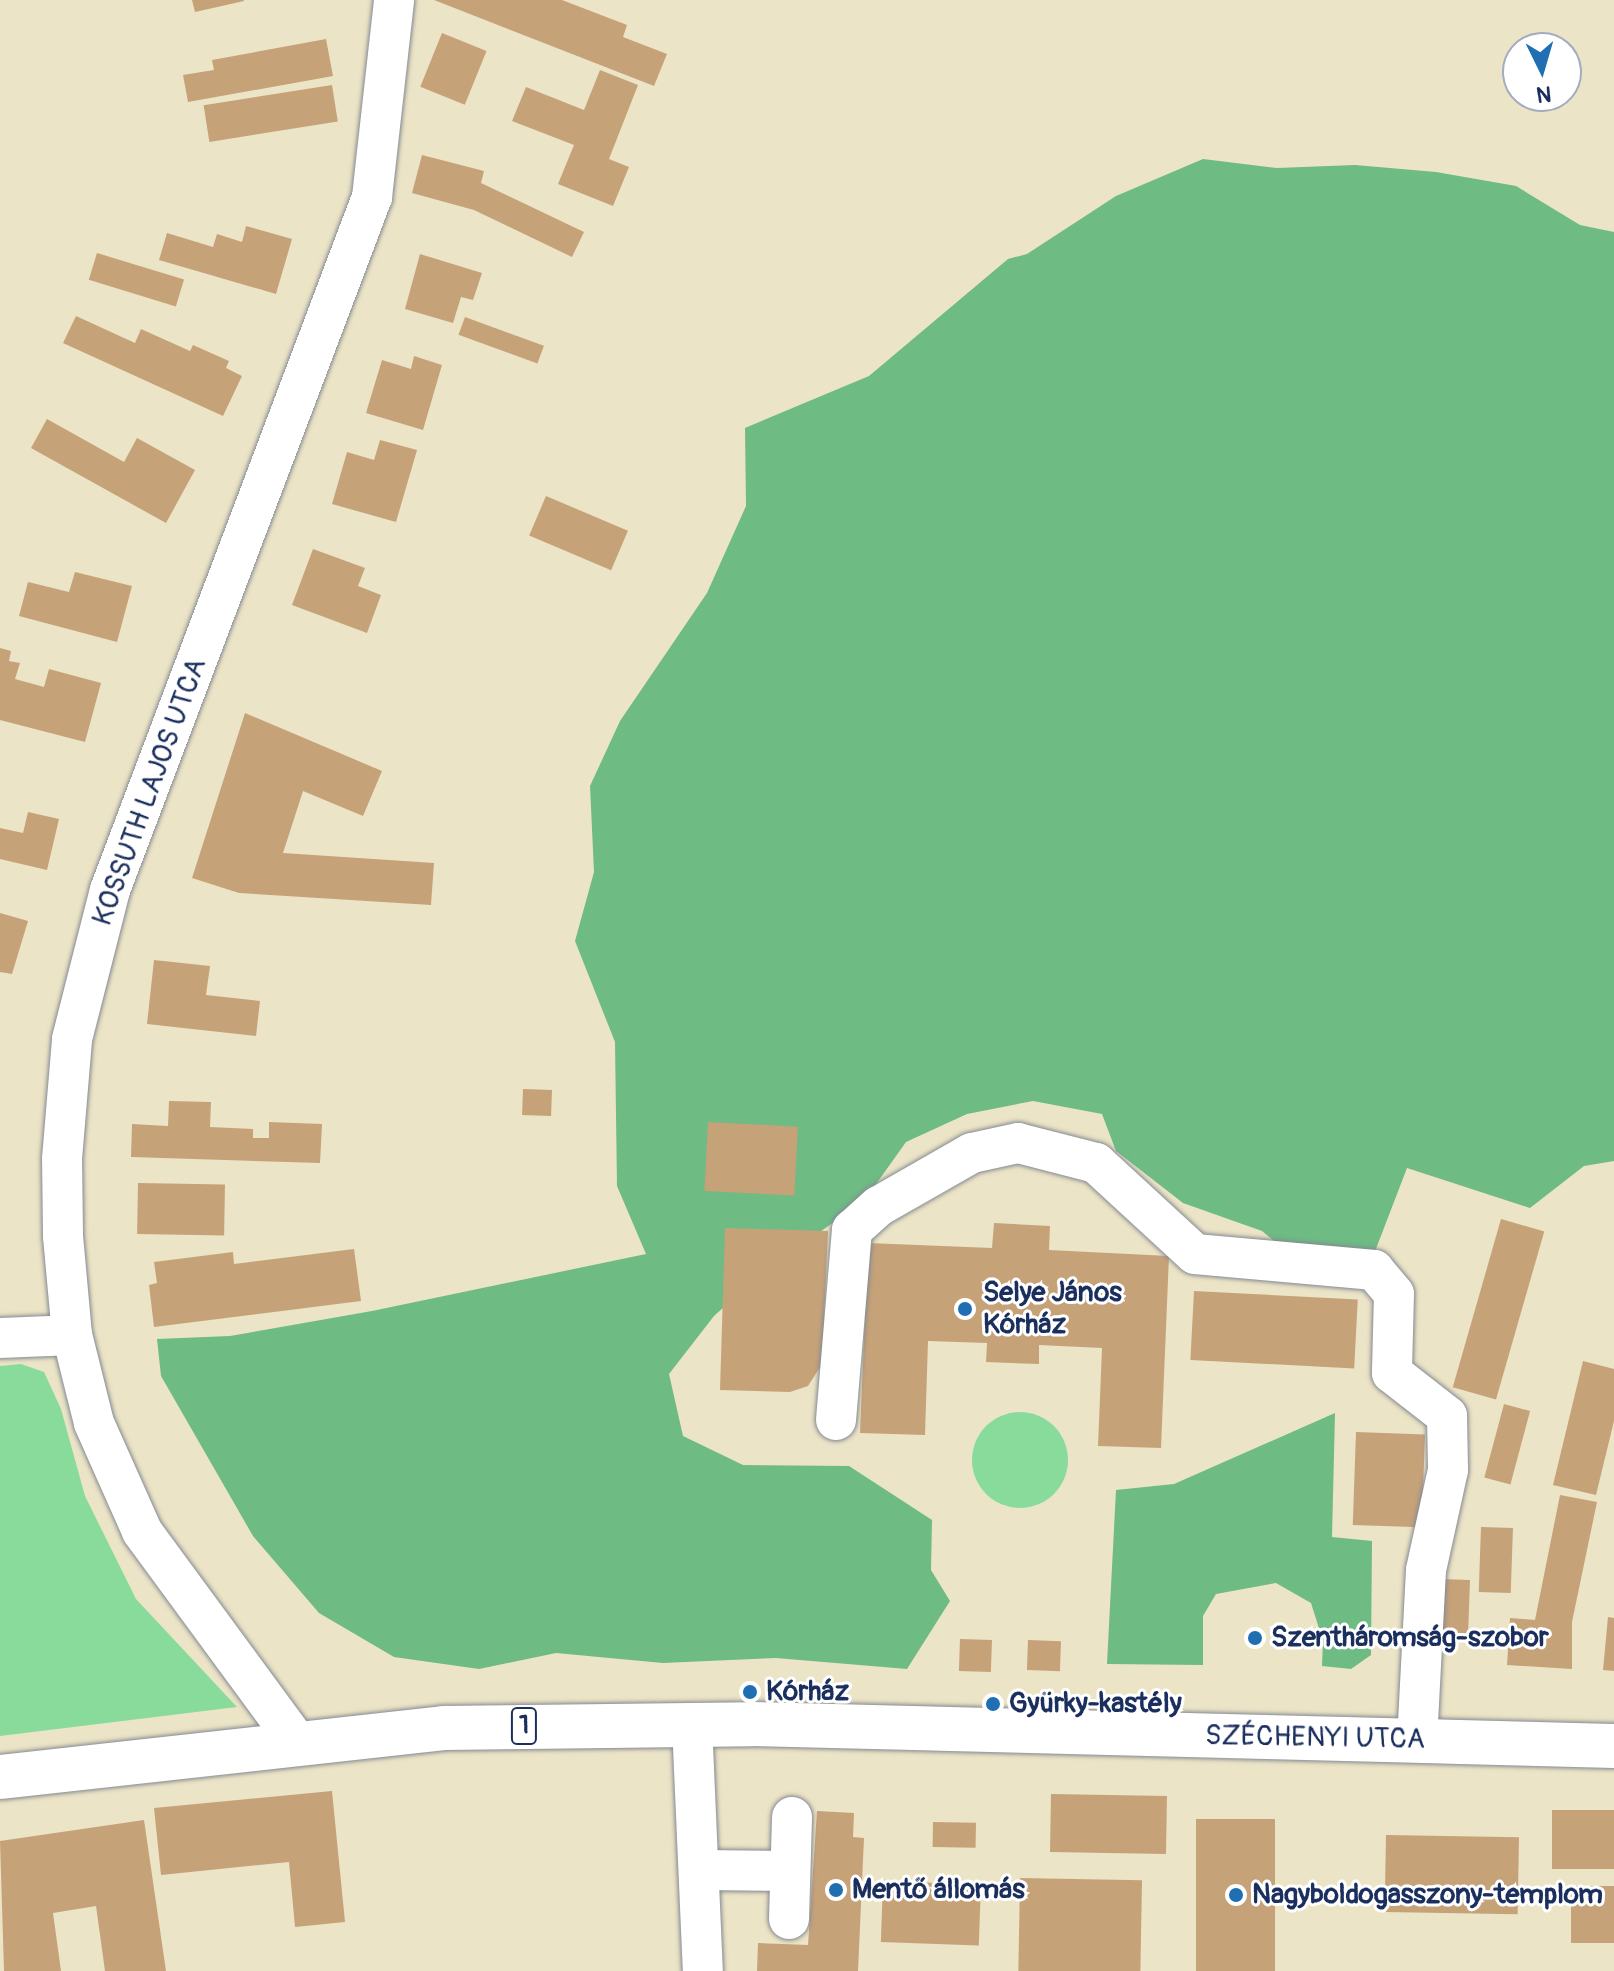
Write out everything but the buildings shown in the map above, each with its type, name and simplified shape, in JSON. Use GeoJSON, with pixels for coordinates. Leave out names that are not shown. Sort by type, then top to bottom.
{"type":"FeatureCollection","features":[{"type":"Feature","properties":{"kind":"main road","name":"SZÉCHENYI UTCA"},"geometry":{"type":"LineString","coordinates":[[296,1741],[444,1728],[692,1723],[1614,1746]]}},
{"type":"Feature","properties":{"kind":"main road","name":"1"},"geometry":{"type":"LineString","coordinates":[[0,1777],[296,1741]]}},
{"type":"Feature","properties":{"kind":"street","name":"KOSSUTH LAJOS UTCA"},"geometry":{"type":"LineString","coordinates":[[296,1741],[142,1531],[94,1423],[72,1335],[62,1205],[72,1039],[110,890],[372,197],[394,0]]}},
{"type":"Feature","properties":{"kind":"street"},"geometry":{"type":"LineString","coordinates":[[836,1420],[852,1230],[879,1206],[972,1153],[1018,1143],[1096,1163],[1195,1254],[1374,1270],[1394,1294],[1392,1373],[1447,1416],[1448,1470],[1426,1570],[1417,1741]]}},
{"type":"Feature","properties":{"kind":"street"},"geometry":{"type":"LineString","coordinates":[[0,1338],[72,1335]]}},
{"type":"Feature","properties":{"kind":"street"},"geometry":{"type":"LineString","coordinates":[[692,1723],[693,1955]]}},
{"type":"Feature","properties":{"kind":"street"},"geometry":{"type":"LineString","coordinates":[[789,1919],[792,1817]]}},
{"type":"Feature","properties":{"kind":"street"},"geometry":{"type":"LineString","coordinates":[[691,1864],[790,1871]]}},
{"type":"Feature","properties":{"kind":"green space"},"geometry":{"type":"Polygon","coordinates":[[[1203,159],[1277,168],[1355,165],[1436,172],[1516,186],[1580,225],[1614,232],[1614,1161],[1584,1166],[1530,1208],[1407,1168],[1374,1254],[1309,1270],[1262,1231],[1183,1203],[1116,1151],[1102,1114],[1033,1101],[967,1114],[906,1142],[864,1201],[764,1271],[714,1316],[669,1374],[683,1436],[743,1465],[849,1466],[932,1520],[931,1570],[950,1601],[907,1669],[776,1658],[663,1663],[556,1653],[479,1669],[394,1657],[319,1613],[253,1536],[161,1376],[157,1339],[230,1336],[372,1311],[646,1254],[617,1186],[615,1042],[575,941],[594,872],[590,786],[620,721],[707,593],[746,506],[745,428],[869,376],[1008,259],[1027,254],[1116,196],[1203,159]]]}},
{"type":"Feature","properties":{"kind":"green space"},"geometry":{"type":"Polygon","coordinates":[[[21,1364],[44,1372],[61,1409],[85,1496],[136,1599],[237,1707],[0,1736],[0,1366],[21,1364]]]}},
{"type":"Feature","properties":{"kind":"green space"},"geometry":{"type":"Polygon","coordinates":[[[1020,1412],[1038,1415],[1054,1426],[1065,1442],[1068,1460],[1065,1478],[1054,1494],[1038,1505],[1020,1508],[1002,1505],[986,1494],[975,1478],[972,1460],[975,1442],[986,1426],[1002,1415],[1020,1412]]]}},
{"type":"Feature","properties":{"kind":"green space"},"geometry":{"type":"Polygon","coordinates":[[[1335,1413],[1332,1537],[1372,1541],[1371,1655],[1351,1669],[1322,1666],[1323,1641],[1311,1603],[1276,1583],[1216,1594],[1203,1616],[1203,1665],[1107,1664],[1116,1490],[1174,1484],[1335,1413]]]}},
{"type":"Feature","properties":{"kind":"place","name":"Selye János Kórház"},"geometry":{"type":"Point","coordinates":[965,1309]}},
{"type":"Feature","properties":{"kind":"place","name":"Szentháromság-szobor"},"geometry":{"type":"Point","coordinates":[1255,1638]}},
{"type":"Feature","properties":{"kind":"place","name":"Kórház"},"geometry":{"type":"Point","coordinates":[750,1692]}},
{"type":"Feature","properties":{"kind":"place","name":"Gyürky-kastély"},"geometry":{"type":"Point","coordinates":[993,1704]}},
{"type":"Feature","properties":{"kind":"place","name":"Mentő állomás"},"geometry":{"type":"Point","coordinates":[836,1890]}},
{"type":"Feature","properties":{"kind":"place","name":"Nagyboldogasszony-templom"},"geometry":{"type":"Point","coordinates":[1236,1895]}}]}
